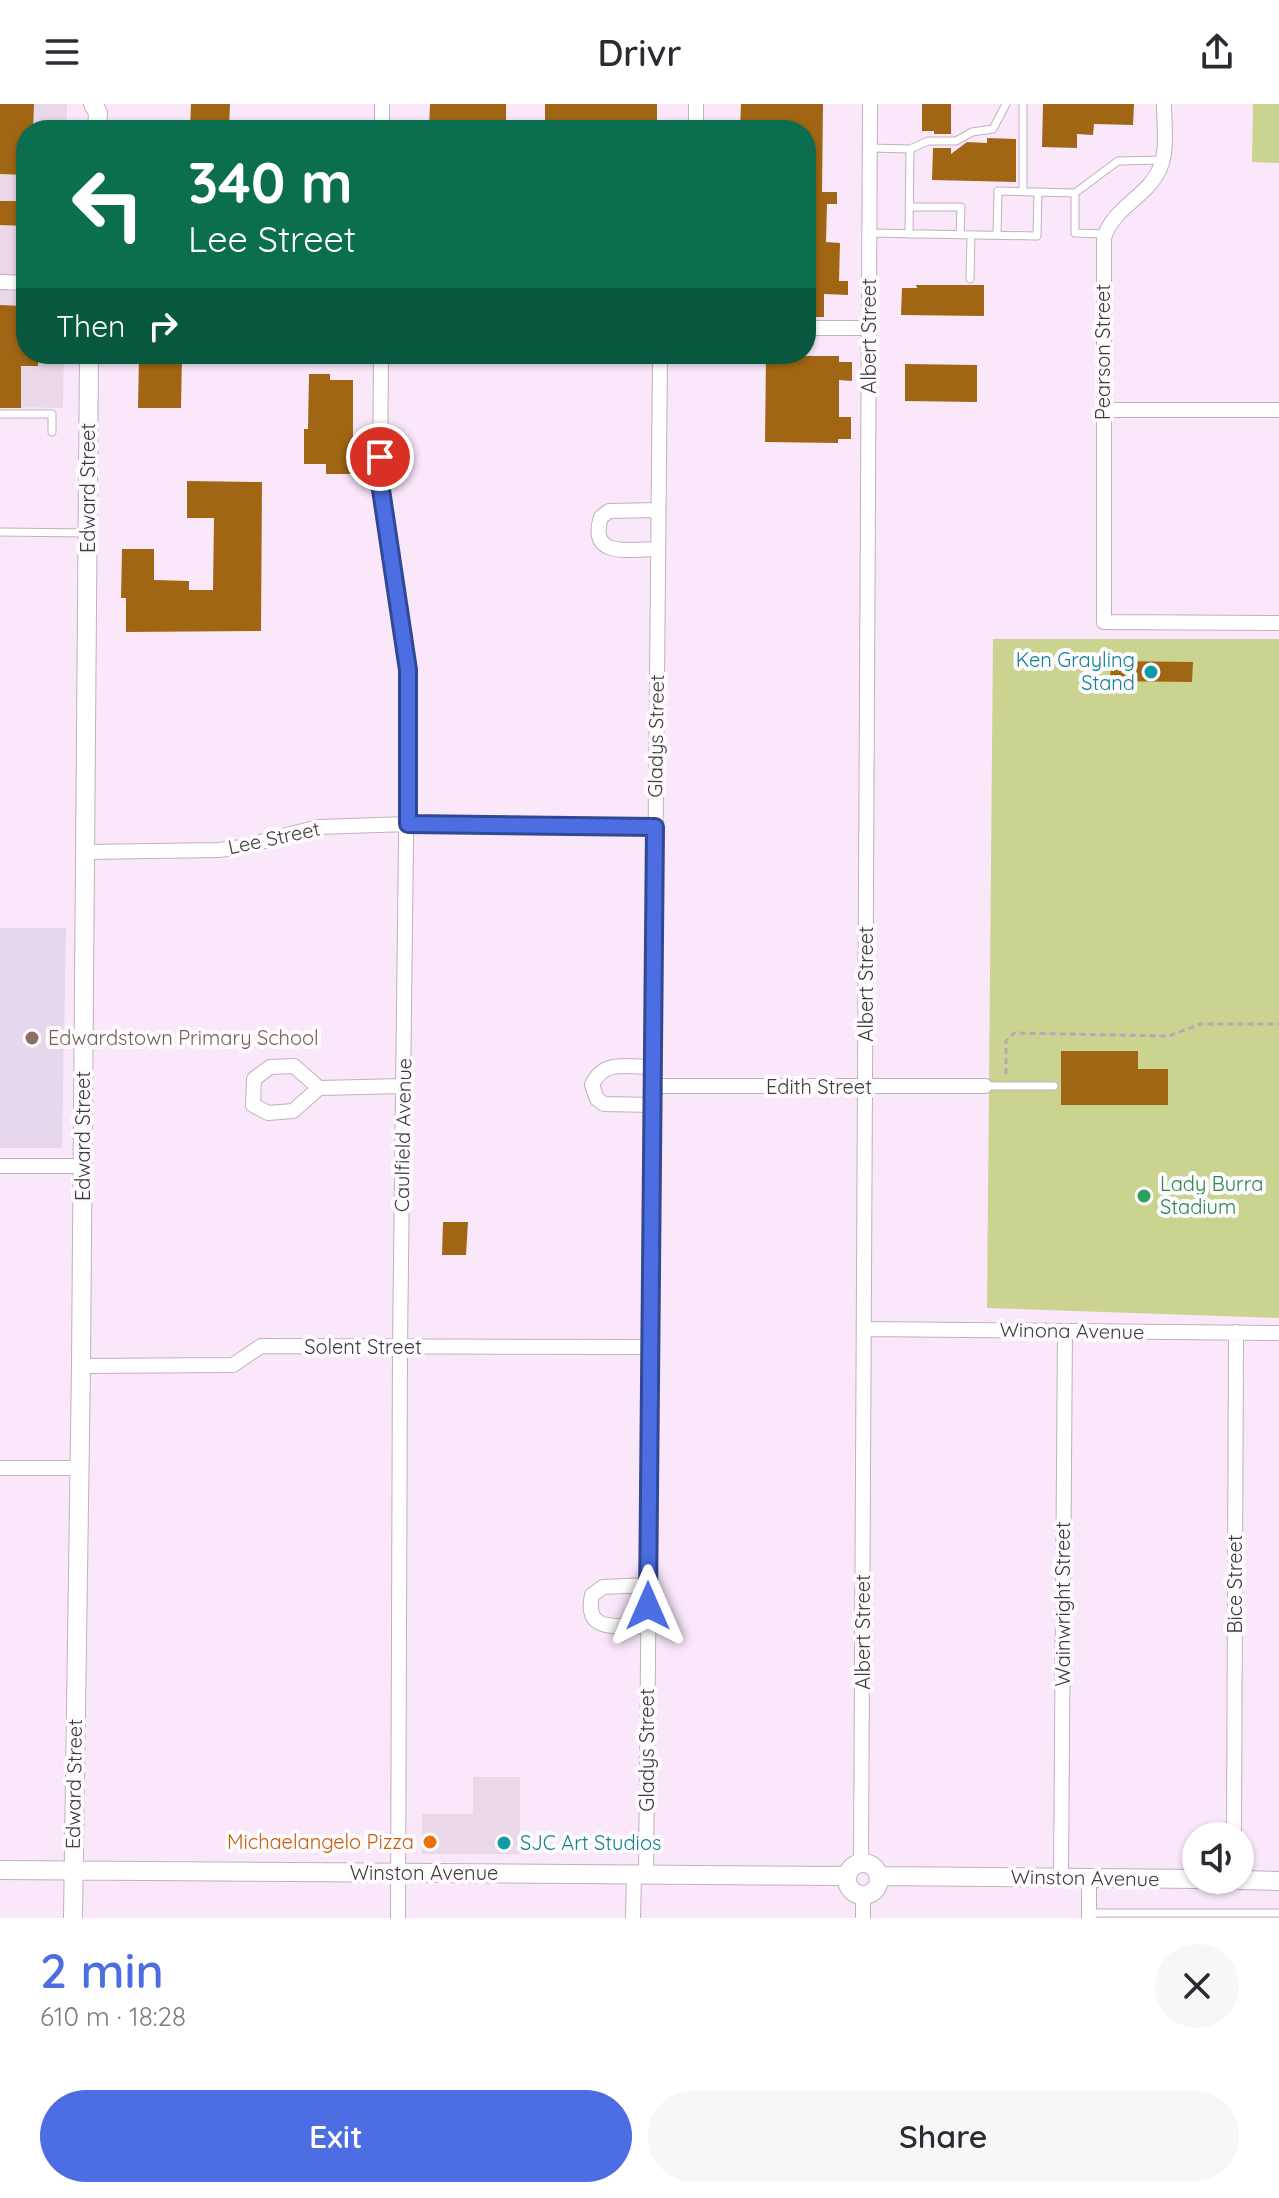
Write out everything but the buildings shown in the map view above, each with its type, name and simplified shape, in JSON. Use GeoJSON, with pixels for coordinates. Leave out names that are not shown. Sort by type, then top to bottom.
{"type":"FeatureCollection","features":[{"type":"Feature","properties":{"kind":"street","name":"Albert Street"},"geometry":{"type":"LineString","coordinates":[[861,1863],[870,104]]}},
{"type":"Feature","properties":{"kind":"street"},"geometry":{"type":"LineString","coordinates":[[1105,234],[1117,213],[1153,181],[1162,160],[1164,104]]}},
{"type":"Feature","properties":{"kind":"street","name":"Pearson Street"},"geometry":{"type":"LineString","coordinates":[[1105,234],[1104,622],[1279,623]]}},
{"type":"Feature","properties":{"kind":"street"},"geometry":{"type":"LineString","coordinates":[[816,328],[869,328]]}},
{"type":"Feature","properties":{"kind":"street","name":"Edward Street"},"geometry":{"type":"LineString","coordinates":[[73,1918],[89,364]]}},
{"type":"Feature","properties":{"kind":"street","name":"Caulfield Avenue"},"geometry":{"type":"LineString","coordinates":[[381,364],[380,483],[408,670],[400,1347],[398,1918]]}},
{"type":"Feature","properties":{"kind":"street","name":"Gladys Street"},"geometry":{"type":"LineString","coordinates":[[633,1918],[640,1875],[648,1626],[660,364]]}},
{"type":"Feature","properties":{"kind":"street"},"geometry":{"type":"LineString","coordinates":[[1103,410],[1279,410]]}},
{"type":"Feature","properties":{"kind":"street"},"geometry":{"type":"LineString","coordinates":[[658,510],[609,511],[601,517],[596,531],[600,542],[608,548],[658,549]]}},
{"type":"Feature","properties":{"kind":"street","name":"Lee Street"},"geometry":{"type":"LineString","coordinates":[[85,852],[219,850],[318,827],[408,824],[655,827]]}},
{"type":"Feature","properties":{"kind":"street"},"geometry":{"type":"LineString","coordinates":[[319,1088],[294,1066],[270,1067],[254,1079],[253,1105],[268,1113],[293,1111],[319,1088],[404,1086]]}},
{"type":"Feature","properties":{"kind":"street"},"geometry":{"type":"LineString","coordinates":[[653,1067],[606,1067],[597,1074],[592,1085],[597,1099],[604,1104],[653,1105]]}},
{"type":"Feature","properties":{"kind":"street","name":"Edith Street"},"geometry":{"type":"LineString","coordinates":[[653,1086],[985,1086]]}},
{"type":"Feature","properties":{"kind":"street"},"geometry":{"type":"LineString","coordinates":[[0,1166],[83,1166]]}},
{"type":"Feature","properties":{"kind":"street","name":"Winona Avenue"},"geometry":{"type":"LineString","coordinates":[[864,1329],[1279,1333]]}},
{"type":"Feature","properties":{"kind":"street","name":"Wainwright Street"},"geometry":{"type":"LineString","coordinates":[[1061,1877],[1065,1331]]}},
{"type":"Feature","properties":{"kind":"street","name":"Bice Street"},"geometry":{"type":"LineString","coordinates":[[1234,1822],[1236,1332]]}},
{"type":"Feature","properties":{"kind":"street","name":"Solent Street"},"geometry":{"type":"LineString","coordinates":[[81,1366],[233,1365],[261,1346],[651,1347]]}},
{"type":"Feature","properties":{"kind":"street"},"geometry":{"type":"LineString","coordinates":[[0,1468],[78,1468]]}},
{"type":"Feature","properties":{"kind":"street"},"geometry":{"type":"LineString","coordinates":[[648,1585],[603,1587],[592,1595],[589,1609],[595,1621],[604,1625],[648,1626]]}},
{"type":"Feature","properties":{"kind":"street"},"geometry":{"type":"LineString","coordinates":[[861,1863],[872,1866],[878,1876],[875,1890],[863,1896],[852,1891],[847,1876],[853,1867],[861,1863]]}},
{"type":"Feature","properties":{"kind":"street","name":"Winston Avenue"},"geometry":{"type":"LineString","coordinates":[[0,1870],[847,1876]]}},
{"type":"Feature","properties":{"kind":"street","name":"Winston Avenue"},"geometry":{"type":"LineString","coordinates":[[878,1876],[1182,1879]]}},
{"type":"Feature","properties":{"kind":"street"},"geometry":{"type":"LineString","coordinates":[[1089,1877],[1089,1915]]}},
{"type":"Feature","properties":{"kind":"street"},"geometry":{"type":"LineString","coordinates":[[1254,1880],[1279,1881]]}},
{"type":"Feature","properties":{"kind":"street"},"geometry":{"type":"LineString","coordinates":[[863,1896],[863,1918]]}},
{"type":"Feature","properties":{"kind":"lane"},"geometry":{"type":"LineString","coordinates":[[870,148],[910,149],[928,141],[956,141],[972,132],[993,129],[1006,104]]}},
{"type":"Feature","properties":{"kind":"lane"},"geometry":{"type":"LineString","coordinates":[[1023,104],[1023,191]]}},
{"type":"Feature","properties":{"kind":"lane"},"geometry":{"type":"LineString","coordinates":[[909,234],[910,149]]}},
{"type":"Feature","properties":{"kind":"lane"},"geometry":{"type":"LineString","coordinates":[[997,235],[998,191],[1075,193],[1118,161],[1162,160]]}},
{"type":"Feature","properties":{"kind":"lane"},"geometry":{"type":"LineString","coordinates":[[870,233],[1037,236],[1038,192]]}},
{"type":"Feature","properties":{"kind":"lane"},"geometry":{"type":"LineString","coordinates":[[1075,193],[1075,233],[1105,234]]}},
{"type":"Feature","properties":{"kind":"lane"},"geometry":{"type":"LineString","coordinates":[[909,207],[961,207],[960,235]]}},
{"type":"Feature","properties":{"kind":"lane"},"geometry":{"type":"LineString","coordinates":[[970,279],[971,235]]}},
{"type":"Feature","properties":{"kind":"lane"},"geometry":{"type":"LineString","coordinates":[[0,414],[52,414],[52,432]]}},
{"type":"Feature","properties":{"kind":"lane"},"geometry":{"type":"LineString","coordinates":[[0,532],[87,533]]}},
{"type":"Feature","properties":{"kind":"lane"},"geometry":{"type":"LineString","coordinates":[[985,1086],[1054,1086]]}},
{"type":"Feature","properties":{"kind":"lane"},"geometry":{"type":"LineString","coordinates":[[1089,1915],[1279,1913]]}},
{"type":"Feature","properties":{"kind":"path"},"geometry":{"type":"LineString","coordinates":[[1005,1061],[1006,1041],[1014,1033],[1169,1036],[1200,1024],[1279,1024]]}},
{"type":"Feature","properties":{"kind":"shaded area"},"geometry":{"type":"Polygon","coordinates":[[[0,104],[67,104],[67,120],[16,120],[16,364],[64,364],[63,408],[0,407],[0,104]]]}},
{"type":"Feature","properties":{"kind":"shaded area","name":"Edwardstown Primary School"},"geometry":{"type":"Polygon","coordinates":[[[0,928],[66,928],[62,1148],[0,1148],[0,928]]]}},
{"type":"Feature","properties":{"kind":"shaded area"},"geometry":{"type":"Polygon","coordinates":[[[473,1777],[520,1777],[520,1854],[422,1854],[422,1814],[473,1814],[473,1777]]]}},
{"type":"Feature","properties":{"kind":"green space"},"geometry":{"type":"Polygon","coordinates":[[[1253,104],[1279,104],[1279,163],[1252,162],[1253,104]]]}},
{"type":"Feature","properties":{"kind":"green space"},"geometry":{"type":"Polygon","coordinates":[[[993,639],[1279,639],[1279,1318],[987,1308],[993,639]]]}},
{"type":"Feature","properties":{"kind":"place","name":"Ken Grayling Stand"},"geometry":{"type":"Point","coordinates":[1151,672]}},
{"type":"Feature","properties":{"kind":"place","name":"Edwardstown Primary School"},"geometry":{"type":"Point","coordinates":[32,1038]}},
{"type":"Feature","properties":{"kind":"place","name":"Lady Burra Stadium"},"geometry":{"type":"Point","coordinates":[1144,1196]}},
{"type":"Feature","properties":{"kind":"place","name":"Michaelangelo Pizza"},"geometry":{"type":"Point","coordinates":[430,1842]}},
{"type":"Feature","properties":{"kind":"place","name":"SJC Art Studios"},"geometry":{"type":"Point","coordinates":[504,1843]}},
{"type":"Feature","properties":{"kind":"route"},"geometry":{"type":"LineString","coordinates":[[380,457],[380,483],[408,670],[408,824],[655,827],[648,1606]]}}]}
